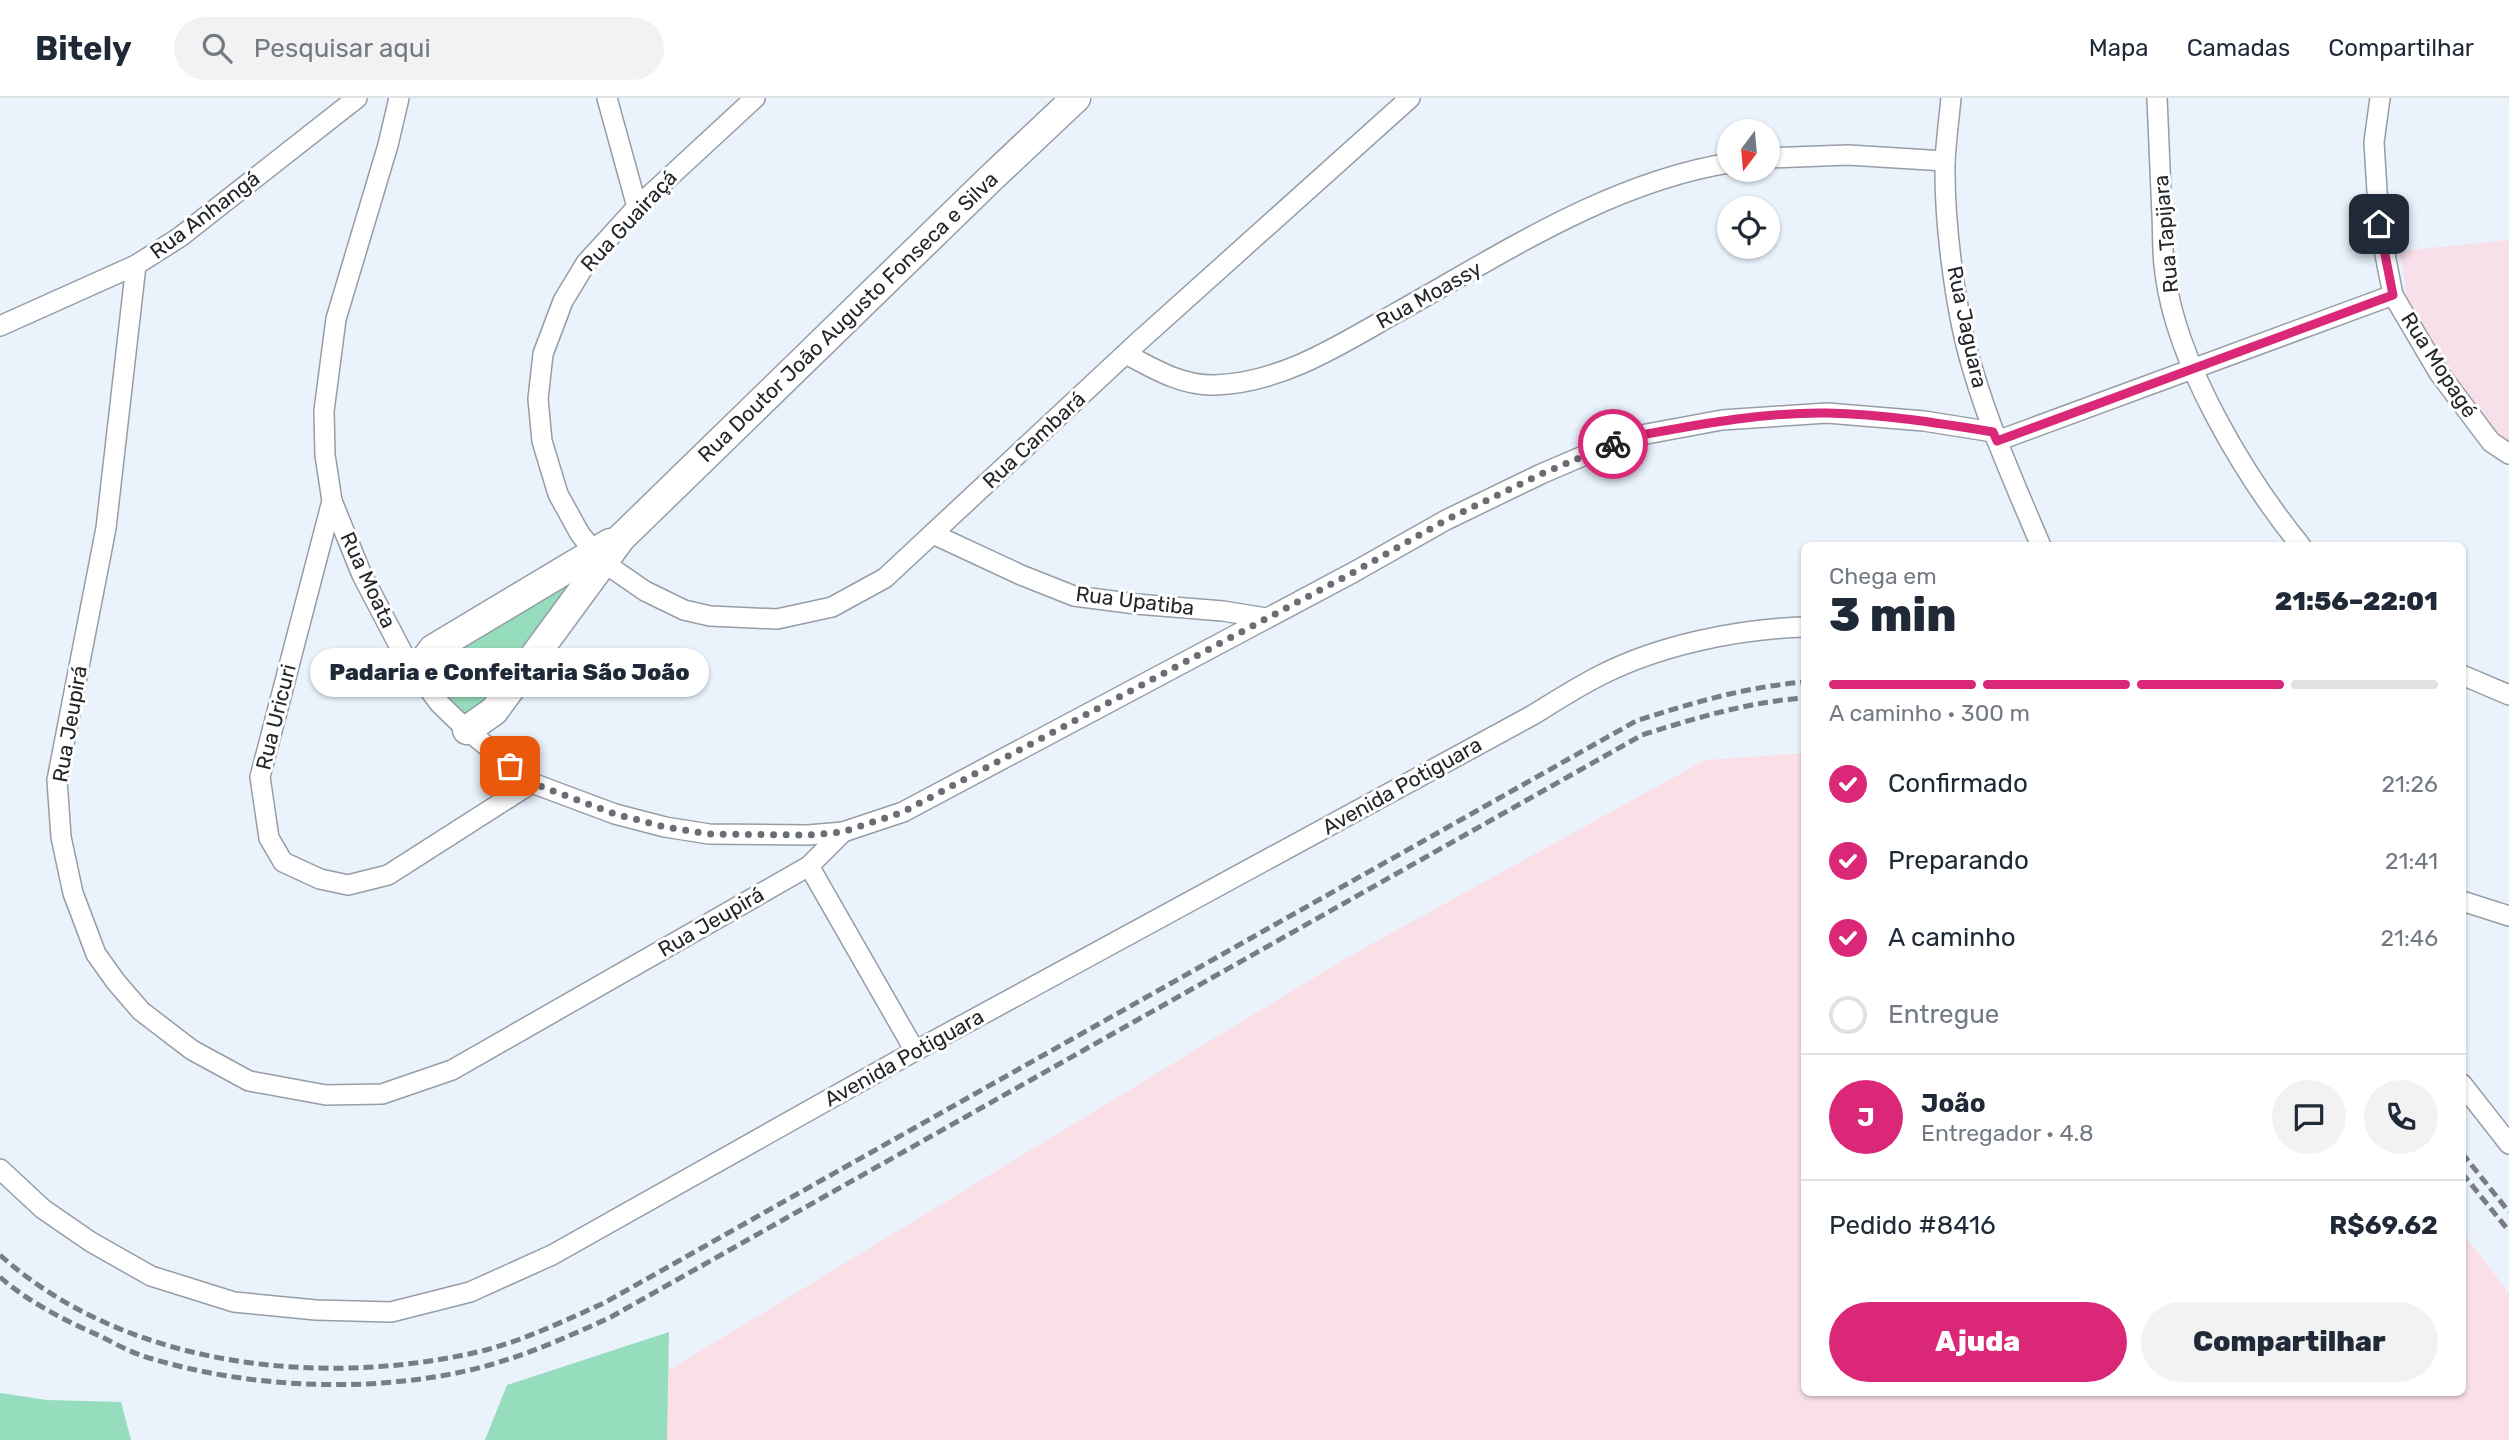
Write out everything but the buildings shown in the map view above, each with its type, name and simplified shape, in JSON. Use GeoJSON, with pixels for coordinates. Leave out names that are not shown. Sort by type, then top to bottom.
{"type":"FeatureCollection","features":[{"type":"Feature","properties":{"kind":"street","name":"Rua Anhangá"},"geometry":{"type":"LineString","coordinates":[[0,326],[136,265],[180,237],[358,98]]}},
{"type":"Feature","properties":{"kind":"street","name":"Rua Moata"},"geometry":{"type":"LineString","coordinates":[[399,98],[388,145],[336,319],[324,411],[325,455],[332,501],[362,575],[419,678],[440,704],[467,730],[532,783],[615,814],[665,827],[709,834],[808,835],[843,832]]}},
{"type":"Feature","properties":{"kind":"street"},"geometry":{"type":"LineString","coordinates":[[607,98],[637,206]]}},
{"type":"Feature","properties":{"kind":"street","name":"Rua Guairaçá"},"geometry":{"type":"LineString","coordinates":[[599,557],[567,512],[551,476],[541,441],[539,375],[547,343],[563,301],[586,262],[637,206],[755,98]]}},
{"type":"Feature","properties":{"kind":"street","name":"Rua Doutor João Augusto Fonseca e Silva"},"geometry":{"type":"LineString","coordinates":[[419,678],[433,649],[599,557],[621,538],[1076,98]]}},
{"type":"Feature","properties":{"kind":"street","name":"Rua Cambará"},"geometry":{"type":"LineString","coordinates":[[599,557],[645,591],[684,610],[710,616],[777,619],[832,607],[885,578],[1126,354],[1410,98]]}},
{"type":"Feature","properties":{"kind":"street","name":"Rua Jaguara"},"geometry":{"type":"LineString","coordinates":[[1951,98],[1945,161],[1947,215],[1956,290],[1971,364],[1995,436],[2038,542]]}},
{"type":"Feature","properties":{"kind":"street","name":"Rua Tapijara"},"geometry":{"type":"LineString","coordinates":[[2157,98],[2165,274],[2175,321],[2192,368],[2232,444],[2274,512],[2298,542]]}},
{"type":"Feature","properties":{"kind":"street","name":"Rua Mopagé"},"geometry":{"type":"LineString","coordinates":[[2380,98],[2374,142],[2379,224],[2393,295],[2439,373],[2491,442],[2509,454]]}},
{"type":"Feature","properties":{"kind":"street"},"geometry":{"type":"LineString","coordinates":[[1780,158],[1848,155],[1945,161]]}},
{"type":"Feature","properties":{"kind":"street","name":"Rua Moassy"},"geometry":{"type":"LineString","coordinates":[[1126,354],[1168,377],[1214,385],[1275,376],[1338,346],[1571,216],[1663,179],[1717,166]]}},
{"type":"Feature","properties":{"kind":"street","name":"Rua Jeupirá"},"geometry":{"type":"LineString","coordinates":[[136,265],[106,528],[57,780],[61,837],[73,893],[96,954],[141,1011],[192,1050],[249,1081],[326,1095],[382,1094],[452,1070],[809,866],[843,832],[903,812],[1446,520],[1541,474],[1625,438],[1722,421],[1827,413],[1924,421],[1995,436],[2393,295]]}},
{"type":"Feature","properties":{"kind":"street","name":"Rua Uricuri"},"geometry":{"type":"LineString","coordinates":[[332,501],[260,777],[269,838],[284,862],[320,879],[348,886],[388,876],[532,783]]}},
{"type":"Feature","properties":{"kind":"street","name":"Rua Upatiba"},"geometry":{"type":"LineString","coordinates":[[933,534],[1021,575],[1074,596],[1266,618]]}},
{"type":"Feature","properties":{"kind":"street","name":"Rua Doutor João Augusto Fonseca e Silva"},"geometry":{"type":"LineString","coordinates":[[467,730],[494,711],[599,557]]}},
{"type":"Feature","properties":{"kind":"street","name":"Avenida Potiguara"},"geometry":{"type":"LineString","coordinates":[[0,1169],[43,1209],[91,1242],[151,1276],[234,1302],[316,1310],[391,1312],[470,1292],[552,1255],[915,1051],[1519,723],[1601,675],[1669,647],[1750,632],[1801,626]]}},
{"type":"Feature","properties":{"kind":"street"},"geometry":{"type":"LineString","coordinates":[[2466,677],[2509,695]]}},
{"type":"Feature","properties":{"kind":"street"},"geometry":{"type":"LineString","coordinates":[[809,866],[915,1051]]}},
{"type":"Feature","properties":{"kind":"street"},"geometry":{"type":"LineString","coordinates":[[2466,902],[2509,916]]}},
{"type":"Feature","properties":{"kind":"street"},"geometry":{"type":"LineString","coordinates":[[2466,1089],[2509,1144]]}},
{"type":"Feature","properties":{"kind":"shaded area"},"geometry":{"type":"Polygon","coordinates":[[[2509,240],[2509,445],[2462,397],[2406,296],[2400,255],[2409,250],[2509,240]]]}},
{"type":"Feature","properties":{"kind":"shaded area"},"geometry":{"type":"Polygon","coordinates":[[[1801,753],[1801,1396],[2466,1396],[2466,1237],[2509,1293],[2509,1440],[554,1440],[1348,957],[1705,760],[1801,753]]]}},
{"type":"Feature","properties":{"kind":"green space"},"geometry":{"type":"Polygon","coordinates":[[[592,566],[467,727],[424,679],[439,654],[592,566]]]}},
{"type":"Feature","properties":{"kind":"green space"},"geometry":{"type":"Polygon","coordinates":[[[669,1332],[667,1440],[485,1440],[507,1385],[669,1332]]]}},
{"type":"Feature","properties":{"kind":"green space"},"geometry":{"type":"Polygon","coordinates":[[[0,1393],[47,1400],[121,1402],[131,1440],[0,1440],[0,1393]]]}},
{"type":"Feature","properties":{"kind":"railway"},"geometry":{"type":"LineString","coordinates":[[0,1255],[51,1293],[107,1323],[167,1345],[231,1360],[295,1367],[360,1368],[424,1362],[501,1346],[604,1303],[1636,721],[1740,692],[1801,682]]}},
{"type":"Feature","properties":{"kind":"railway"},"geometry":{"type":"LineString","coordinates":[[0,1277],[48,1310],[132,1352],[227,1376],[272,1382],[363,1384],[408,1381],[493,1364],[553,1343],[611,1317],[1642,735],[1742,707],[1801,698]]}},
{"type":"Feature","properties":{"kind":"railway"},"geometry":{"type":"LineString","coordinates":[[2466,1158],[2509,1212]]}},
{"type":"Feature","properties":{"kind":"railway"},"geometry":{"type":"LineString","coordinates":[[2466,1178],[2509,1231]]}},
{"type":"Feature","properties":{"kind":"way so far"},"geometry":{"type":"LineString","coordinates":[[510,766],[532,783],[615,814],[665,827],[709,834],[808,835],[843,832],[903,812],[1354,572],[1446,520],[1541,474],[1613,444]]}},
{"type":"Feature","properties":{"kind":"place","name":"Padaria e Confeitaria São João"},"geometry":{"type":"Point","coordinates":[510,766]}},
{"type":"Feature","properties":{"kind":"route"},"geometry":{"type":"LineString","coordinates":[[1613,444],[1625,438],[1722,421],[1827,413],[1924,421],[1993,432],[1997,441],[2393,295],[2379,224]]}}]}
